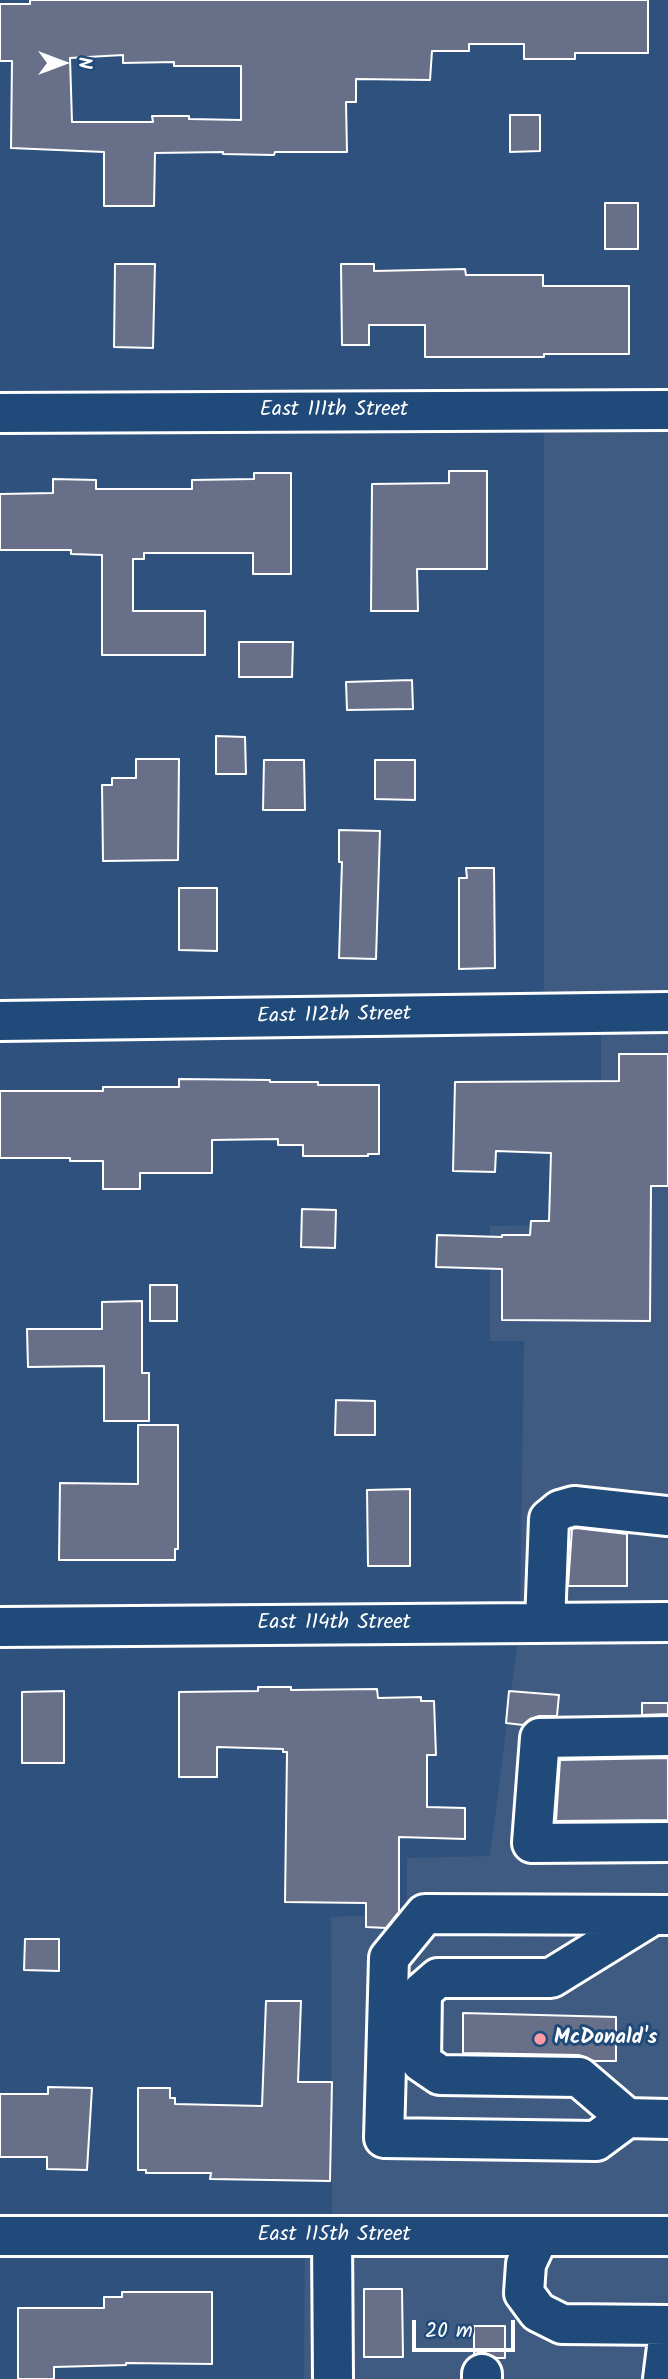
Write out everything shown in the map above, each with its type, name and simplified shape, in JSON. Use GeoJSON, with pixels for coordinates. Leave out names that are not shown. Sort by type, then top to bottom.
{"type":"FeatureCollection","features":[{"type":"Feature","properties":{"kind":"street","name":"East 111th Street"},"geometry":{"type":"LineString","coordinates":[[0,413],[668,410]]}},
{"type":"Feature","properties":{"kind":"street","name":"East 112th Street"},"geometry":{"type":"LineString","coordinates":[[0,1021],[668,1012]]}},
{"type":"Feature","properties":{"kind":"street"},"geometry":{"type":"LineString","coordinates":[[545,1623],[549,1519],[560,1510],[574,1506],[668,1516]]}},
{"type":"Feature","properties":{"kind":"street","name":"East 114th Street"},"geometry":{"type":"LineString","coordinates":[[0,1627],[668,1622]]}},
{"type":"Feature","properties":{"kind":"street"},"geometry":{"type":"LineString","coordinates":[[668,1736],[540,1738],[532,1843],[668,1842]]}},
{"type":"Feature","properties":{"kind":"street"},"geometry":{"type":"LineString","coordinates":[[661,1915],[425,1913],[389,1958],[384,2138],[596,2141],[627,2118],[668,2119]]}},
{"type":"Feature","properties":{"kind":"street"},"geometry":{"type":"LineString","coordinates":[[627,2118],[579,2077],[440,2075],[421,2062],[422,1992],[438,1978],[551,1978],[661,1915]]}},
{"type":"Feature","properties":{"kind":"street","name":"East 115th Street"},"geometry":{"type":"LineString","coordinates":[[0,2236],[668,2236]]}},
{"type":"Feature","properties":{"kind":"street"},"geometry":{"type":"LineString","coordinates":[[332,2236],[333,2379]]}},
{"type":"Feature","properties":{"kind":"street"},"geometry":{"type":"LineString","coordinates":[[539,2236],[526,2264],[524,2293],[538,2312],[562,2324],[668,2325]]}},
{"type":"Feature","properties":{"kind":"street"},"geometry":{"type":"LineString","coordinates":[[663,2379],[668,2339]]}},
{"type":"Feature","properties":{"kind":"shaded area"},"geometry":{"type":"Polygon","coordinates":[[[544,410],[668,410],[668,2379],[304,2379],[305,2236],[332,2235],[331,1917],[407,1914],[407,1858],[490,1856],[520,1623],[524,1341],[490,1341],[490,1226],[601,1225],[601,1013],[544,1014],[544,410]]]}},
{"type":"Feature","properties":{"kind":"building"},"geometry":{"type":"Polygon","coordinates":[[[30,0],[648,0],[648,53],[575,53],[575,59],[524,59],[524,44],[469,44],[469,51],[432,51],[430,80],[356,79],[356,102],[346,102],[347,152],[275,152],[274,155],[223,152],[155,153],[154,206],[104,206],[104,152],[11,148],[12,61],[0,61],[0,4],[30,4],[30,0]],[[123,55],[70,58],[72,122],[153,122],[152,116],[241,120],[241,66],[174,66],[174,62],[123,63],[123,55]]]}},
{"type":"Feature","properties":{"kind":"building"},"geometry":{"type":"Polygon","coordinates":[[[510,115],[540,115],[540,151],[510,152],[510,115]]]}},
{"type":"Feature","properties":{"kind":"building"},"geometry":{"type":"Polygon","coordinates":[[[605,203],[638,203],[638,249],[605,249],[605,203]]]}},
{"type":"Feature","properties":{"kind":"building"},"geometry":{"type":"Polygon","coordinates":[[[115,264],[155,264],[153,348],[114,347],[115,264]]]}},
{"type":"Feature","properties":{"kind":"building"},"geometry":{"type":"Polygon","coordinates":[[[341,264],[374,264],[374,271],[465,269],[466,275],[543,275],[543,286],[629,286],[629,354],[425,357],[425,325],[369,325],[369,345],[342,345],[341,264]]]}},
{"type":"Feature","properties":{"kind":"building"},"geometry":{"type":"Polygon","coordinates":[[[449,471],[487,471],[487,569],[417,569],[418,611],[371,611],[372,484],[449,483],[449,471]]]}},
{"type":"Feature","properties":{"kind":"building"},"geometry":{"type":"Polygon","coordinates":[[[254,473],[291,473],[291,574],[253,574],[253,553],[144,553],[144,559],[133,559],[133,611],[205,611],[205,655],[102,655],[102,555],[71,554],[71,550],[0,550],[0,494],[53,493],[53,479],[96,480],[96,489],[192,489],[192,480],[254,479],[254,473]]]}},
{"type":"Feature","properties":{"kind":"building"},"geometry":{"type":"Polygon","coordinates":[[[239,642],[293,642],[292,677],[239,677],[239,642]]]}},
{"type":"Feature","properties":{"kind":"building"},"geometry":{"type":"Polygon","coordinates":[[[412,680],[413,709],[347,710],[346,682],[412,680]]]}},
{"type":"Feature","properties":{"kind":"building"},"geometry":{"type":"Polygon","coordinates":[[[216,736],[245,737],[246,774],[216,774],[216,736]]]}},
{"type":"Feature","properties":{"kind":"building"},"geometry":{"type":"Polygon","coordinates":[[[136,759],[179,759],[178,860],[103,861],[102,785],[112,785],[112,778],[136,778],[136,759]]]}},
{"type":"Feature","properties":{"kind":"building"},"geometry":{"type":"Polygon","coordinates":[[[264,760],[304,760],[305,810],[263,810],[264,760]]]}},
{"type":"Feature","properties":{"kind":"building"},"geometry":{"type":"Polygon","coordinates":[[[375,760],[415,760],[415,800],[375,799],[375,760]]]}},
{"type":"Feature","properties":{"kind":"building"},"geometry":{"type":"Polygon","coordinates":[[[339,830],[380,831],[376,959],[339,958],[342,862],[339,862],[339,830]]]}},
{"type":"Feature","properties":{"kind":"building"},"geometry":{"type":"Polygon","coordinates":[[[466,868],[494,868],[495,968],[459,969],[459,878],[467,878],[466,868]]]}},
{"type":"Feature","properties":{"kind":"building"},"geometry":{"type":"Polygon","coordinates":[[[179,888],[217,888],[217,951],[179,950],[179,888]]]}},
{"type":"Feature","properties":{"kind":"building"},"geometry":{"type":"Polygon","coordinates":[[[619,1054],[668,1054],[668,1186],[651,1186],[650,1321],[502,1320],[502,1269],[436,1267],[437,1235],[530,1235],[531,1221],[549,1221],[551,1153],[496,1151],[495,1172],[453,1171],[455,1082],[619,1081],[619,1054]]]}},
{"type":"Feature","properties":{"kind":"building"},"geometry":{"type":"Polygon","coordinates":[[[179,1079],[379,1085],[379,1154],[303,1156],[303,1145],[278,1145],[278,1139],[212,1140],[212,1173],[140,1173],[140,1189],[103,1189],[103,1161],[0,1158],[0,1091],[103,1091],[103,1087],[179,1087],[179,1079]]]}},
{"type":"Feature","properties":{"kind":"building"},"geometry":{"type":"Polygon","coordinates":[[[302,1209],[336,1210],[335,1248],[301,1247],[302,1209]]]}},
{"type":"Feature","properties":{"kind":"building"},"geometry":{"type":"Polygon","coordinates":[[[150,1285],[177,1285],[177,1321],[150,1321],[150,1285]]]}},
{"type":"Feature","properties":{"kind":"building"},"geometry":{"type":"Polygon","coordinates":[[[142,1301],[142,1373],[149,1373],[149,1421],[104,1421],[104,1366],[28,1367],[27,1329],[102,1329],[102,1302],[142,1301]]]}},
{"type":"Feature","properties":{"kind":"building"},"geometry":{"type":"Polygon","coordinates":[[[336,1400],[375,1401],[375,1435],[335,1435],[336,1400]]]}},
{"type":"Feature","properties":{"kind":"building"},"geometry":{"type":"Polygon","coordinates":[[[138,1425],[178,1425],[178,1549],[175,1549],[175,1560],[59,1560],[60,1483],[138,1484],[138,1425]]]}},
{"type":"Feature","properties":{"kind":"building"},"geometry":{"type":"Polygon","coordinates":[[[410,1489],[410,1566],[368,1566],[367,1490],[410,1489]]]}},
{"type":"Feature","properties":{"kind":"building"},"geometry":{"type":"Polygon","coordinates":[[[572,1529],[627,1534],[627,1586],[568,1586],[572,1529]]]}},
{"type":"Feature","properties":{"kind":"building"},"geometry":{"type":"Polygon","coordinates":[[[258,1687],[291,1687],[291,1690],[377,1689],[378,1698],[421,1697],[421,1701],[434,1701],[436,1755],[427,1755],[427,1807],[465,1808],[465,1839],[399,1837],[399,1912],[386,1928],[366,1927],[366,1903],[285,1902],[287,1752],[283,1752],[283,1749],[217,1747],[217,1777],[179,1777],[179,1692],[258,1691],[258,1687]]]}},
{"type":"Feature","properties":{"kind":"building"},"geometry":{"type":"Polygon","coordinates":[[[64,1691],[64,1763],[22,1763],[22,1692],[64,1691]]]}},
{"type":"Feature","properties":{"kind":"building"},"geometry":{"type":"Polygon","coordinates":[[[509,1691],[559,1695],[557,1716],[539,1716],[523,1725],[506,1723],[509,1691]]]}},
{"type":"Feature","properties":{"kind":"building"},"geometry":{"type":"Polygon","coordinates":[[[642,1703],[668,1703],[668,1714],[642,1715],[642,1703]]]}},
{"type":"Feature","properties":{"kind":"building"},"geometry":{"type":"Polygon","coordinates":[[[668,1758],[668,1820],[556,1821],[560,1760],[668,1758]]]}},
{"type":"Feature","properties":{"kind":"building"},"geometry":{"type":"Polygon","coordinates":[[[25,1939],[59,1939],[59,1971],[24,1970],[25,1939]]]}},
{"type":"Feature","properties":{"kind":"building"},"geometry":{"type":"Polygon","coordinates":[[[266,2001],[301,2001],[298,2082],[332,2082],[330,2181],[210,2179],[211,2173],[146,2173],[146,2170],[138,2170],[138,2088],[170,2088],[170,2098],[175,2098],[175,2104],[262,2106],[266,2001]]]}},
{"type":"Feature","properties":{"kind":"building","name":"McDonald's"},"geometry":{"type":"Polygon","coordinates":[[[463,2013],[616,2017],[616,2061],[594,2061],[579,2055],[463,2053],[463,2013]]]}},
{"type":"Feature","properties":{"kind":"building"},"geometry":{"type":"Polygon","coordinates":[[[48,2087],[92,2088],[87,2170],[47,2169],[47,2157],[0,2157],[0,2094],[48,2094],[48,2087]]]}},
{"type":"Feature","properties":{"kind":"building"},"geometry":{"type":"Polygon","coordinates":[[[364,2289],[402,2289],[403,2357],[364,2357],[364,2289]]]}},
{"type":"Feature","properties":{"kind":"building"},"geometry":{"type":"Polygon","coordinates":[[[122,2292],[212,2292],[212,2364],[126,2363],[54,2367],[54,2379],[18,2379],[18,2308],[104,2308],[104,2297],[122,2297],[122,2292]]]}},
{"type":"Feature","properties":{"kind":"building"},"geometry":{"type":"Polygon","coordinates":[[[474,2326],[505,2326],[505,2358],[496,2358],[483,2352],[474,2354],[474,2326]]]}},
{"type":"Feature","properties":{"kind":"place","name":"McDonald's"},"geometry":{"type":"Point","coordinates":[540,2039]}}]}
